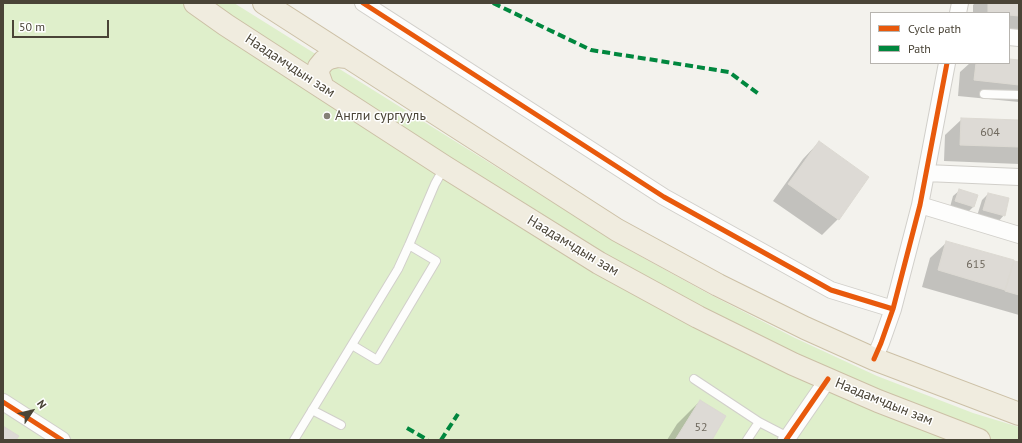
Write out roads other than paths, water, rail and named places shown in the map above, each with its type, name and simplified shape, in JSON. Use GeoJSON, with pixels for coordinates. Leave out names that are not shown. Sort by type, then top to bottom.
{"type":"FeatureCollection","features":[{"type":"Feature","properties":{"kind":"highway","name":"Наадамчдын зам"},"geometry":{"type":"LineString","coordinates":[[195,3],[445,167],[599,263],[698,317],[793,364],[878,402],[979,440]]}},
{"type":"Feature","properties":{"kind":"highway"},"geometry":{"type":"LineString","coordinates":[[264,3],[617,230],[718,285],[805,328],[874,359],[1019,414]]}},
{"type":"Feature","properties":{"kind":"highway"},"geometry":{"type":"LineString","coordinates":[[323,88],[318,74],[319,67],[329,58],[337,56],[347,57]]}},
{"type":"Feature","properties":{"kind":"street"},"geometry":{"type":"LineString","coordinates":[[363,3],[664,197],[831,290],[893,310]]}},
{"type":"Feature","properties":{"kind":"street"},"geometry":{"type":"LineString","coordinates":[[874,359],[882,343],[893,310],[920,205],[947,64]]}},
{"type":"Feature","properties":{"kind":"street"},"geometry":{"type":"LineString","coordinates":[[926,172],[1019,177]]}},
{"type":"Feature","properties":{"kind":"street"},"geometry":{"type":"LineString","coordinates":[[920,205],[1019,235]]}},
{"type":"Feature","properties":{"kind":"street"},"geometry":{"type":"LineString","coordinates":[[787,439],[828,380]]}},
{"type":"Feature","properties":{"kind":"street"},"geometry":{"type":"LineString","coordinates":[[3,402],[62,440]]}},
{"type":"Feature","properties":{"kind":"lane"},"geometry":{"type":"LineString","coordinates":[[984,94],[1019,95]]}},
{"type":"Feature","properties":{"kind":"lane"},"geometry":{"type":"LineString","coordinates":[[294,440],[398,268],[435,184],[445,167]]}},
{"type":"Feature","properties":{"kind":"lane"},"geometry":{"type":"LineString","coordinates":[[352,345],[377,360],[436,261],[409,245]]}},
{"type":"Feature","properties":{"kind":"lane"},"geometry":{"type":"LineString","coordinates":[[694,379],[787,439]]}},
{"type":"Feature","properties":{"kind":"lane"},"geometry":{"type":"LineString","coordinates":[[312,410],[341,425]]}},
{"type":"Feature","properties":{"kind":"lane"},"geometry":{"type":"LineString","coordinates":[[747,440],[759,422]]}},
{"type":"Feature","properties":{"kind":"place","name":"Англи сургууль"},"geometry":{"type":"Point","coordinates":[327,116]}}]}
